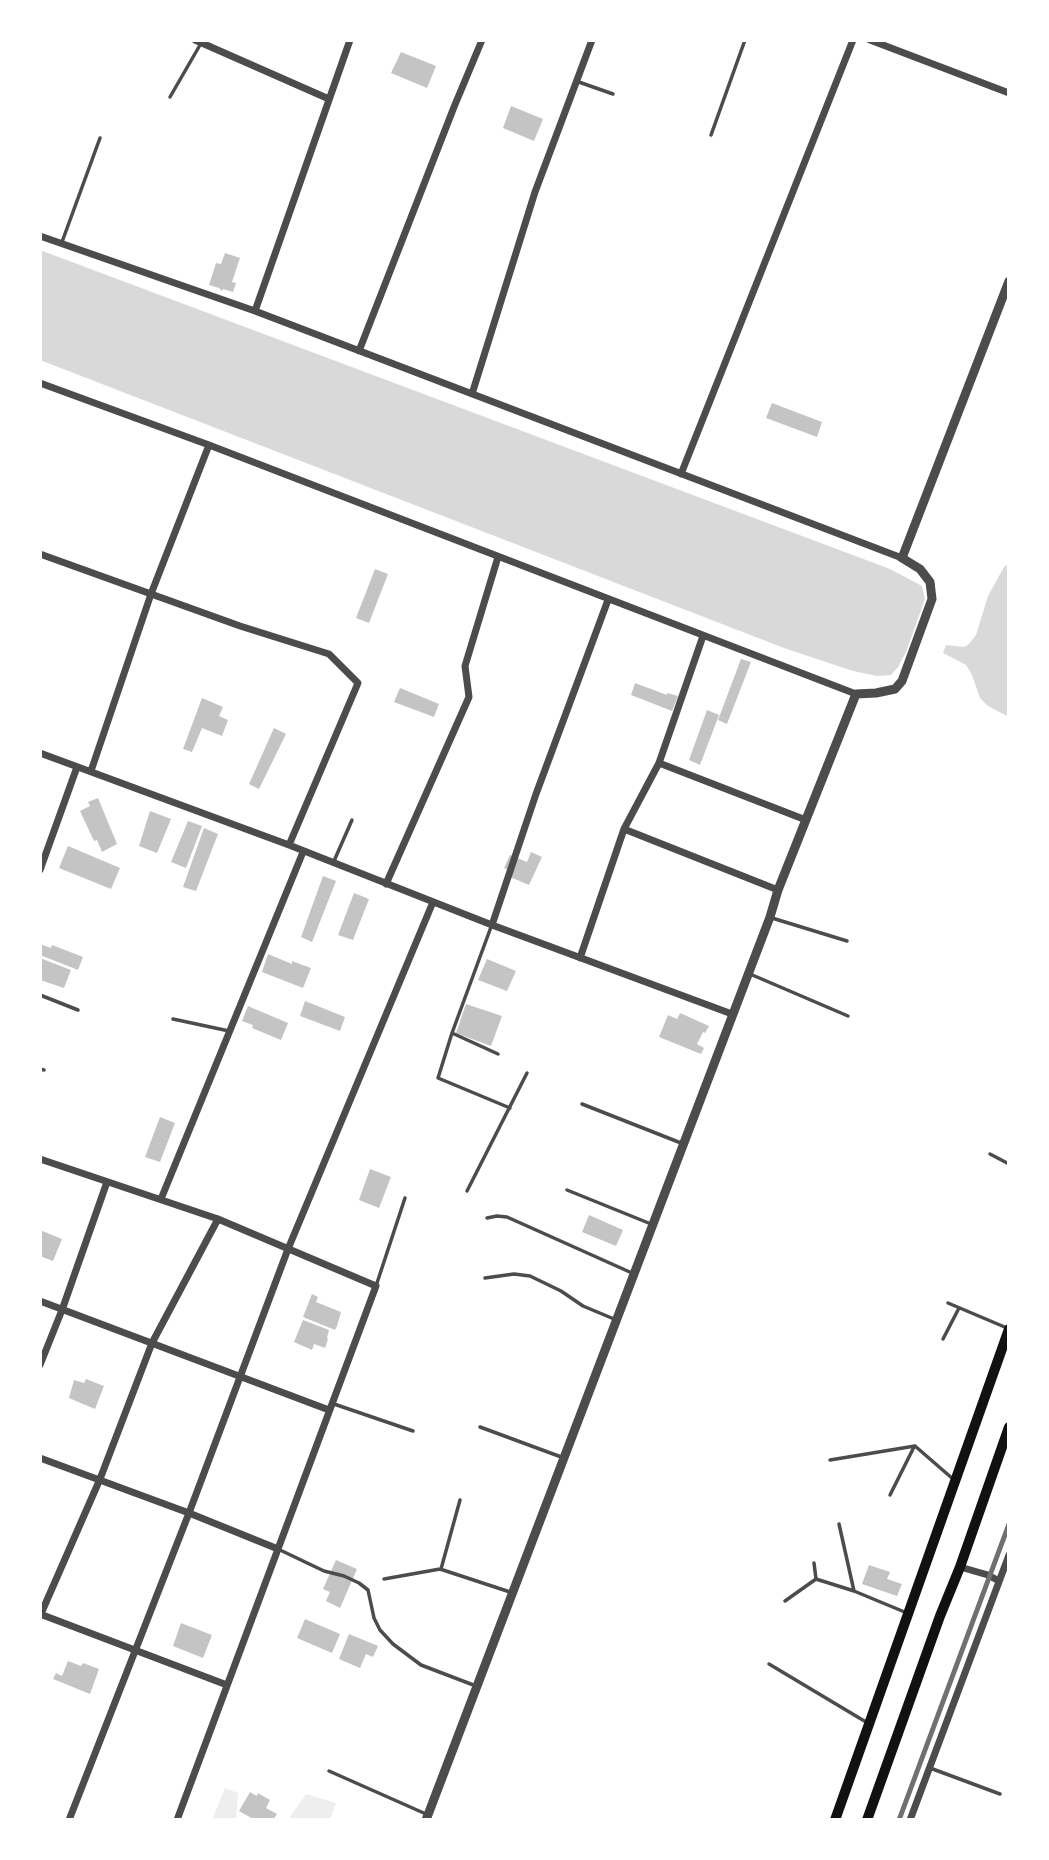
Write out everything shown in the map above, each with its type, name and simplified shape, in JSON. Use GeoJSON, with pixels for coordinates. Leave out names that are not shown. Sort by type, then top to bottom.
{"type":"FeatureCollection","features":[{"type":"Feature","properties":{"kind":"main road"},"geometry":{"type":"LineString","coordinates":[[835,1820],[1008,1335]]}},
{"type":"Feature","properties":{"kind":"main road"},"geometry":{"type":"LineString","coordinates":[[867,1820],[1009,1427]]}},
{"type":"Feature","properties":{"kind":"street"},"geometry":{"type":"LineString","coordinates":[[255,311],[350,40]]}},
{"type":"Feature","properties":{"kind":"street"},"geometry":{"type":"LineString","coordinates":[[359,351],[482,40]]}},
{"type":"Feature","properties":{"kind":"street"},"geometry":{"type":"LineString","coordinates":[[472,394],[536,192],[592,40]]}},
{"type":"Feature","properties":{"kind":"street"},"geometry":{"type":"LineString","coordinates":[[681,474],[853,40]]}},
{"type":"Feature","properties":{"kind":"street"},"geometry":{"type":"LineString","coordinates":[[870,40],[1009,93]]}},
{"type":"Feature","properties":{"kind":"street"},"geometry":{"type":"LineString","coordinates":[[199,41],[329,99]]}},
{"type":"Feature","properties":{"kind":"street"},"geometry":{"type":"LineString","coordinates":[[40,236],[255,311],[902,558],[920,569],[930,582],[932,599],[902,681],[895,690],[856,694],[209,445],[40,383]]}},
{"type":"Feature","properties":{"kind":"street"},"geometry":{"type":"LineString","coordinates":[[902,558],[1009,281]]}},
{"type":"Feature","properties":{"kind":"street"},"geometry":{"type":"LineString","coordinates":[[91,771],[151,594],[209,445]]}},
{"type":"Feature","properties":{"kind":"street"},"geometry":{"type":"LineString","coordinates":[[40,554],[240,626],[328,654],[358,683],[289,845]]}},
{"type":"Feature","properties":{"kind":"street"},"geometry":{"type":"LineString","coordinates":[[387,884],[469,697],[465,666],[498,557]]}},
{"type":"Feature","properties":{"kind":"street"},"geometry":{"type":"LineString","coordinates":[[492,925],[536,794],[608,600]]}},
{"type":"Feature","properties":{"kind":"street"},"geometry":{"type":"LineString","coordinates":[[580,958],[624,829],[659,763],[704,636]]}},
{"type":"Feature","properties":{"kind":"street"},"geometry":{"type":"LineString","coordinates":[[427,1817],[778,890],[856,694]]}},
{"type":"Feature","properties":{"kind":"street"},"geometry":{"type":"LineString","coordinates":[[40,753],[732,1014]]}},
{"type":"Feature","properties":{"kind":"street"},"geometry":{"type":"LineString","coordinates":[[659,763],[806,820]]}},
{"type":"Feature","properties":{"kind":"street"},"geometry":{"type":"LineString","coordinates":[[40,870],[77,767]]}},
{"type":"Feature","properties":{"kind":"street"},"geometry":{"type":"LineString","coordinates":[[624,829],[778,890]]}},
{"type":"Feature","properties":{"kind":"street"},"geometry":{"type":"LineString","coordinates":[[162,1199],[303,852]]}},
{"type":"Feature","properties":{"kind":"street"},"geometry":{"type":"LineString","coordinates":[[69,1820],[189,1513],[288,1249],[433,902]]}},
{"type":"Feature","properties":{"kind":"street"},"geometry":{"type":"LineString","coordinates":[[40,1159],[218,1219],[376,1286],[177,1820]]}},
{"type":"Feature","properties":{"kind":"street"},"geometry":{"type":"LineString","coordinates":[[40,1365],[107,1182]]}},
{"type":"Feature","properties":{"kind":"street"},"geometry":{"type":"LineString","coordinates":[[218,1219],[152,1343],[100,1479],[40,1615],[227,1685]]}},
{"type":"Feature","properties":{"kind":"street"},"geometry":{"type":"LineString","coordinates":[[40,1301],[240,1377],[331,1407]]}},
{"type":"Feature","properties":{"kind":"street"},"geometry":{"type":"LineString","coordinates":[[40,1458],[278,1549]]}},
{"type":"Feature","properties":{"kind":"street"},"geometry":{"type":"LineString","coordinates":[[910,1820],[1009,1555]]}},
{"type":"Feature","properties":{"kind":"street"},"geometry":{"type":"LineString","coordinates":[[960,1567],[999,1581]]}},
{"type":"Feature","properties":{"kind":"lane"},"geometry":{"type":"LineString","coordinates":[[710,135],[746,40]]}},
{"type":"Feature","properties":{"kind":"lane"},"geometry":{"type":"LineString","coordinates":[[170,97],[199,41]]}},
{"type":"Feature","properties":{"kind":"lane"},"geometry":{"type":"LineString","coordinates":[[576,81],[613,94]]}},
{"type":"Feature","properties":{"kind":"lane"},"geometry":{"type":"LineString","coordinates":[[62,244],[100,138]]}},
{"type":"Feature","properties":{"kind":"lane"},"geometry":{"type":"LineString","coordinates":[[333,863],[352,820]]}},
{"type":"Feature","properties":{"kind":"lane"},"geometry":{"type":"LineString","coordinates":[[770,917],[847,941]]}},
{"type":"Feature","properties":{"kind":"lane"},"geometry":{"type":"LineString","coordinates":[[492,925],[438,1078],[510,1108]]}},
{"type":"Feature","properties":{"kind":"lane"},"geometry":{"type":"LineString","coordinates":[[748,973],[849,1016]]}},
{"type":"Feature","properties":{"kind":"lane"},"geometry":{"type":"LineString","coordinates":[[40,995],[78,1010]]}},
{"type":"Feature","properties":{"kind":"lane"},"geometry":{"type":"LineString","coordinates":[[173,1019],[231,1031]]}},
{"type":"Feature","properties":{"kind":"lane"},"geometry":{"type":"LineString","coordinates":[[452,1033],[498,1054]]}},
{"type":"Feature","properties":{"kind":"lane"},"geometry":{"type":"LineString","coordinates":[[467,1191],[527,1073]]}},
{"type":"Feature","properties":{"kind":"lane"},"geometry":{"type":"LineString","coordinates":[[582,1104],[683,1143]]}},
{"type":"Feature","properties":{"kind":"lane"},"geometry":{"type":"LineString","coordinates":[[990,1154],[1009,1164]]}},
{"type":"Feature","properties":{"kind":"lane"},"geometry":{"type":"LineString","coordinates":[[567,1190],[653,1224]]}},
{"type":"Feature","properties":{"kind":"lane"},"geometry":{"type":"LineString","coordinates":[[376,1286],[405,1198]]}},
{"type":"Feature","properties":{"kind":"lane"},"geometry":{"type":"LineString","coordinates":[[487,1218],[507,1217],[634,1273]]}},
{"type":"Feature","properties":{"kind":"lane"},"geometry":{"type":"LineString","coordinates":[[485,1278],[514,1274],[530,1276],[561,1291],[583,1306],[616,1320]]}},
{"type":"Feature","properties":{"kind":"lane"},"geometry":{"type":"LineString","coordinates":[[948,1303],[1008,1335]]}},
{"type":"Feature","properties":{"kind":"lane"},"geometry":{"type":"LineString","coordinates":[[943,1339],[959,1308]]}},
{"type":"Feature","properties":{"kind":"lane"},"geometry":{"type":"LineString","coordinates":[[331,1407],[413,1431]]}},
{"type":"Feature","properties":{"kind":"lane"},"geometry":{"type":"LineString","coordinates":[[480,1427],[565,1458]]}},
{"type":"Feature","properties":{"kind":"lane"},"geometry":{"type":"LineString","coordinates":[[915,1446],[955,1481]]}},
{"type":"Feature","properties":{"kind":"lane"},"geometry":{"type":"LineString","coordinates":[[830,1460],[915,1446]]}},
{"type":"Feature","properties":{"kind":"lane"},"geometry":{"type":"LineString","coordinates":[[890,1495],[915,1446]]}},
{"type":"Feature","properties":{"kind":"lane"},"geometry":{"type":"LineString","coordinates":[[440,1569],[460,1500]]}},
{"type":"Feature","properties":{"kind":"lane"},"geometry":{"type":"LineString","coordinates":[[839,1524],[854,1591]]}},
{"type":"Feature","properties":{"kind":"lane"},"geometry":{"type":"LineString","coordinates":[[278,1549],[324,1571],[359,1583],[368,1590],[374,1618],[380,1630],[393,1644],[421,1665],[478,1687]]}},
{"type":"Feature","properties":{"kind":"lane"},"geometry":{"type":"LineString","coordinates":[[814,1563],[816,1579]]}},
{"type":"Feature","properties":{"kind":"lane"},"geometry":{"type":"LineString","coordinates":[[384,1579],[440,1569],[513,1594]]}},
{"type":"Feature","properties":{"kind":"lane"},"geometry":{"type":"LineString","coordinates":[[816,1579],[854,1591],[909,1614]]}},
{"type":"Feature","properties":{"kind":"lane"},"geometry":{"type":"LineString","coordinates":[[785,1601],[816,1579]]}},
{"type":"Feature","properties":{"kind":"lane"},"geometry":{"type":"LineString","coordinates":[[769,1664],[870,1724]]}},
{"type":"Feature","properties":{"kind":"lane"},"geometry":{"type":"LineString","coordinates":[[930,1768],[1000,1794]]}},
{"type":"Feature","properties":{"kind":"lane"},"geometry":{"type":"LineString","coordinates":[[329,1771],[427,1817]]}},
{"type":"Feature","properties":{"kind":"shaded area"},"geometry":{"type":"Polygon","coordinates":[[[40,250],[890,569],[922,586],[925,599],[906,652],[891,675],[877,676],[853,671],[784,648],[40,360],[40,250]]]}},
{"type":"Feature","properties":{"kind":"shaded area"},"geometry":{"type":"Polygon","coordinates":[[[1009,564],[1009,717],[988,706],[980,698],[966,665],[943,653],[946,645],[964,647],[976,635],[988,596],[1004,567],[1009,564]]]}},
{"type":"Feature","properties":{"kind":"shaded area"},"geometry":{"type":"Polygon","coordinates":[[[225,1788],[238,1793],[236,1820],[212,1820],[225,1788]]]}},
{"type":"Feature","properties":{"kind":"shaded area"},"geometry":{"type":"Polygon","coordinates":[[[306,1794],[336,1803],[330,1820],[288,1820],[306,1794]]]}},
{"type":"Feature","properties":{"kind":"building"},"geometry":{"type":"Polygon","coordinates":[[[401,52],[436,66],[427,88],[391,73],[401,52]]]}},
{"type":"Feature","properties":{"kind":"building"},"geometry":{"type":"Polygon","coordinates":[[[511,106],[543,119],[534,141],[503,128],[511,106]]]}},
{"type":"Feature","properties":{"kind":"building"},"geometry":{"type":"Polygon","coordinates":[[[225,253],[240,258],[232,282],[236,283],[233,292],[222,291],[209,285],[216,263],[221,264],[225,253]]]}},
{"type":"Feature","properties":{"kind":"building"},"geometry":{"type":"Polygon","coordinates":[[[772,403],[822,422],[817,437],[766,418],[772,403]]]}},
{"type":"Feature","properties":{"kind":"building"},"geometry":{"type":"Polygon","coordinates":[[[375,569],[388,574],[369,623],[356,618],[375,569]]]}},
{"type":"Feature","properties":{"kind":"building"},"geometry":{"type":"Polygon","coordinates":[[[741,659],[751,662],[727,724],[718,720],[741,659]]]}},
{"type":"Feature","properties":{"kind":"building"},"geometry":{"type":"Polygon","coordinates":[[[635,683],[667,695],[678,696],[672,711],[631,695],[635,683]]]}},
{"type":"Feature","properties":{"kind":"building"},"geometry":{"type":"Polygon","coordinates":[[[400,688],[439,704],[434,717],[394,702],[400,688]]]}},
{"type":"Feature","properties":{"kind":"building"},"geometry":{"type":"Polygon","coordinates":[[[202,698],[223,707],[219,716],[228,720],[222,736],[202,728],[192,752],[183,749],[202,698]]]}},
{"type":"Feature","properties":{"kind":"building"},"geometry":{"type":"Polygon","coordinates":[[[707,710],[719,715],[700,765],[689,760],[707,710]]]}},
{"type":"Feature","properties":{"kind":"building"},"geometry":{"type":"Polygon","coordinates":[[[274,728],[286,734],[259,789],[249,784],[274,728]]]}},
{"type":"Feature","properties":{"kind":"building"},"geometry":{"type":"Polygon","coordinates":[[[98,798],[117,844],[102,852],[80,811],[90,806],[88,802],[98,798]]]}},
{"type":"Feature","properties":{"kind":"building"},"geometry":{"type":"Polygon","coordinates":[[[150,811],[171,819],[157,853],[139,846],[150,811]]]}},
{"type":"Feature","properties":{"kind":"building"},"geometry":{"type":"Polygon","coordinates":[[[188,821],[202,826],[186,868],[171,862],[188,821]]]}},
{"type":"Feature","properties":{"kind":"building"},"geometry":{"type":"Polygon","coordinates":[[[204,828],[218,834],[196,891],[183,887],[204,828]]]}},
{"type":"Feature","properties":{"kind":"building"},"geometry":{"type":"Polygon","coordinates":[[[68,846],[120,868],[111,889],[59,868],[68,846]]]}},
{"type":"Feature","properties":{"kind":"building"},"geometry":{"type":"Polygon","coordinates":[[[531,852],[542,857],[529,885],[510,877],[512,872],[504,868],[510,855],[527,862],[531,852]]]}},
{"type":"Feature","properties":{"kind":"building"},"geometry":{"type":"Polygon","coordinates":[[[323,876],[336,881],[312,942],[301,937],[323,876]]]}},
{"type":"Feature","properties":{"kind":"building"},"geometry":{"type":"Polygon","coordinates":[[[354,893],[369,899],[353,940],[338,935],[354,893]]]}},
{"type":"Feature","properties":{"kind":"building"},"geometry":{"type":"Polygon","coordinates":[[[40,944],[51,948],[52,945],[83,957],[78,970],[40,955],[40,944]]]}},
{"type":"Feature","properties":{"kind":"building"},"geometry":{"type":"Polygon","coordinates":[[[268,954],[311,968],[303,988],[262,972],[268,954]]]}},
{"type":"Feature","properties":{"kind":"building"},"geometry":{"type":"Polygon","coordinates":[[[40,958],[71,970],[64,988],[40,980],[40,958]]]}},
{"type":"Feature","properties":{"kind":"building"},"geometry":{"type":"Polygon","coordinates":[[[487,959],[516,971],[507,991],[478,980],[487,959]]]}},
{"type":"Feature","properties":{"kind":"building"},"geometry":{"type":"Polygon","coordinates":[[[305,1001],[345,1017],[340,1031],[300,1016],[305,1001]]]}},
{"type":"Feature","properties":{"kind":"building"},"geometry":{"type":"Polygon","coordinates":[[[466,1004],[502,1016],[491,1046],[456,1033],[466,1004]]]}},
{"type":"Feature","properties":{"kind":"building"},"geometry":{"type":"Polygon","coordinates":[[[248,1006],[288,1023],[281,1040],[242,1021],[248,1006]]]}},
{"type":"Feature","properties":{"kind":"building"},"geometry":{"type":"Polygon","coordinates":[[[680,1013],[709,1026],[697,1044],[704,1048],[701,1054],[659,1037],[668,1015],[677,1019],[680,1013]]]}},
{"type":"Feature","properties":{"kind":"building"},"geometry":{"type":"Polygon","coordinates":[[[160,1117],[175,1123],[160,1162],[145,1157],[160,1117]]]}},
{"type":"Feature","properties":{"kind":"building"},"geometry":{"type":"Polygon","coordinates":[[[370,1169],[391,1177],[379,1208],[359,1200],[370,1169]]]}},
{"type":"Feature","properties":{"kind":"building"},"geometry":{"type":"Polygon","coordinates":[[[589,1215],[623,1230],[616,1246],[582,1232],[589,1215]]]}},
{"type":"Feature","properties":{"kind":"building"},"geometry":{"type":"Polygon","coordinates":[[[40,1230],[62,1239],[53,1261],[40,1256],[40,1230]]]}},
{"type":"Feature","properties":{"kind":"building"},"geometry":{"type":"Polygon","coordinates":[[[312,1294],[318,1297],[316,1302],[341,1312],[335,1330],[303,1317],[312,1294]]]}},
{"type":"Feature","properties":{"kind":"building"},"geometry":{"type":"Polygon","coordinates":[[[303,1320],[329,1330],[325,1348],[314,1344],[312,1350],[294,1342],[303,1320]]]}},
{"type":"Feature","properties":{"kind":"building"},"geometry":{"type":"Polygon","coordinates":[[[86,1379],[104,1386],[95,1409],[69,1398],[74,1380],[84,1383],[86,1379]]]}},
{"type":"Feature","properties":{"kind":"building"},"geometry":{"type":"Polygon","coordinates":[[[336,1560],[357,1569],[340,1608],[326,1601],[330,1592],[323,1589],[336,1560]]]}},
{"type":"Feature","properties":{"kind":"building"},"geometry":{"type":"Polygon","coordinates":[[[869,1565],[890,1572],[887,1579],[902,1584],[897,1596],[862,1584],[869,1565]]]}},
{"type":"Feature","properties":{"kind":"building"},"geometry":{"type":"Polygon","coordinates":[[[305,1619],[340,1634],[332,1653],[297,1638],[305,1619]]]}},
{"type":"Feature","properties":{"kind":"building"},"geometry":{"type":"Polygon","coordinates":[[[181,1623],[212,1635],[203,1658],[173,1646],[181,1623]]]}},
{"type":"Feature","properties":{"kind":"building"},"geometry":{"type":"Polygon","coordinates":[[[349,1634],[378,1646],[373,1657],[366,1654],[360,1668],[339,1659],[349,1634]]]}},
{"type":"Feature","properties":{"kind":"building"},"geometry":{"type":"Polygon","coordinates":[[[68,1661],[99,1669],[90,1694],[53,1679],[56,1673],[62,1676],[68,1661]]]}},
{"type":"Feature","properties":{"kind":"building"},"geometry":{"type":"Polygon","coordinates":[[[250,1792],[270,1800],[266,1808],[277,1814],[273,1820],[255,1820],[239,1811],[250,1792]]]}},
{"type":"Feature","properties":{"kind":"railway"},"geometry":{"type":"LineString","coordinates":[[899,1820],[1009,1524]]}}]}
